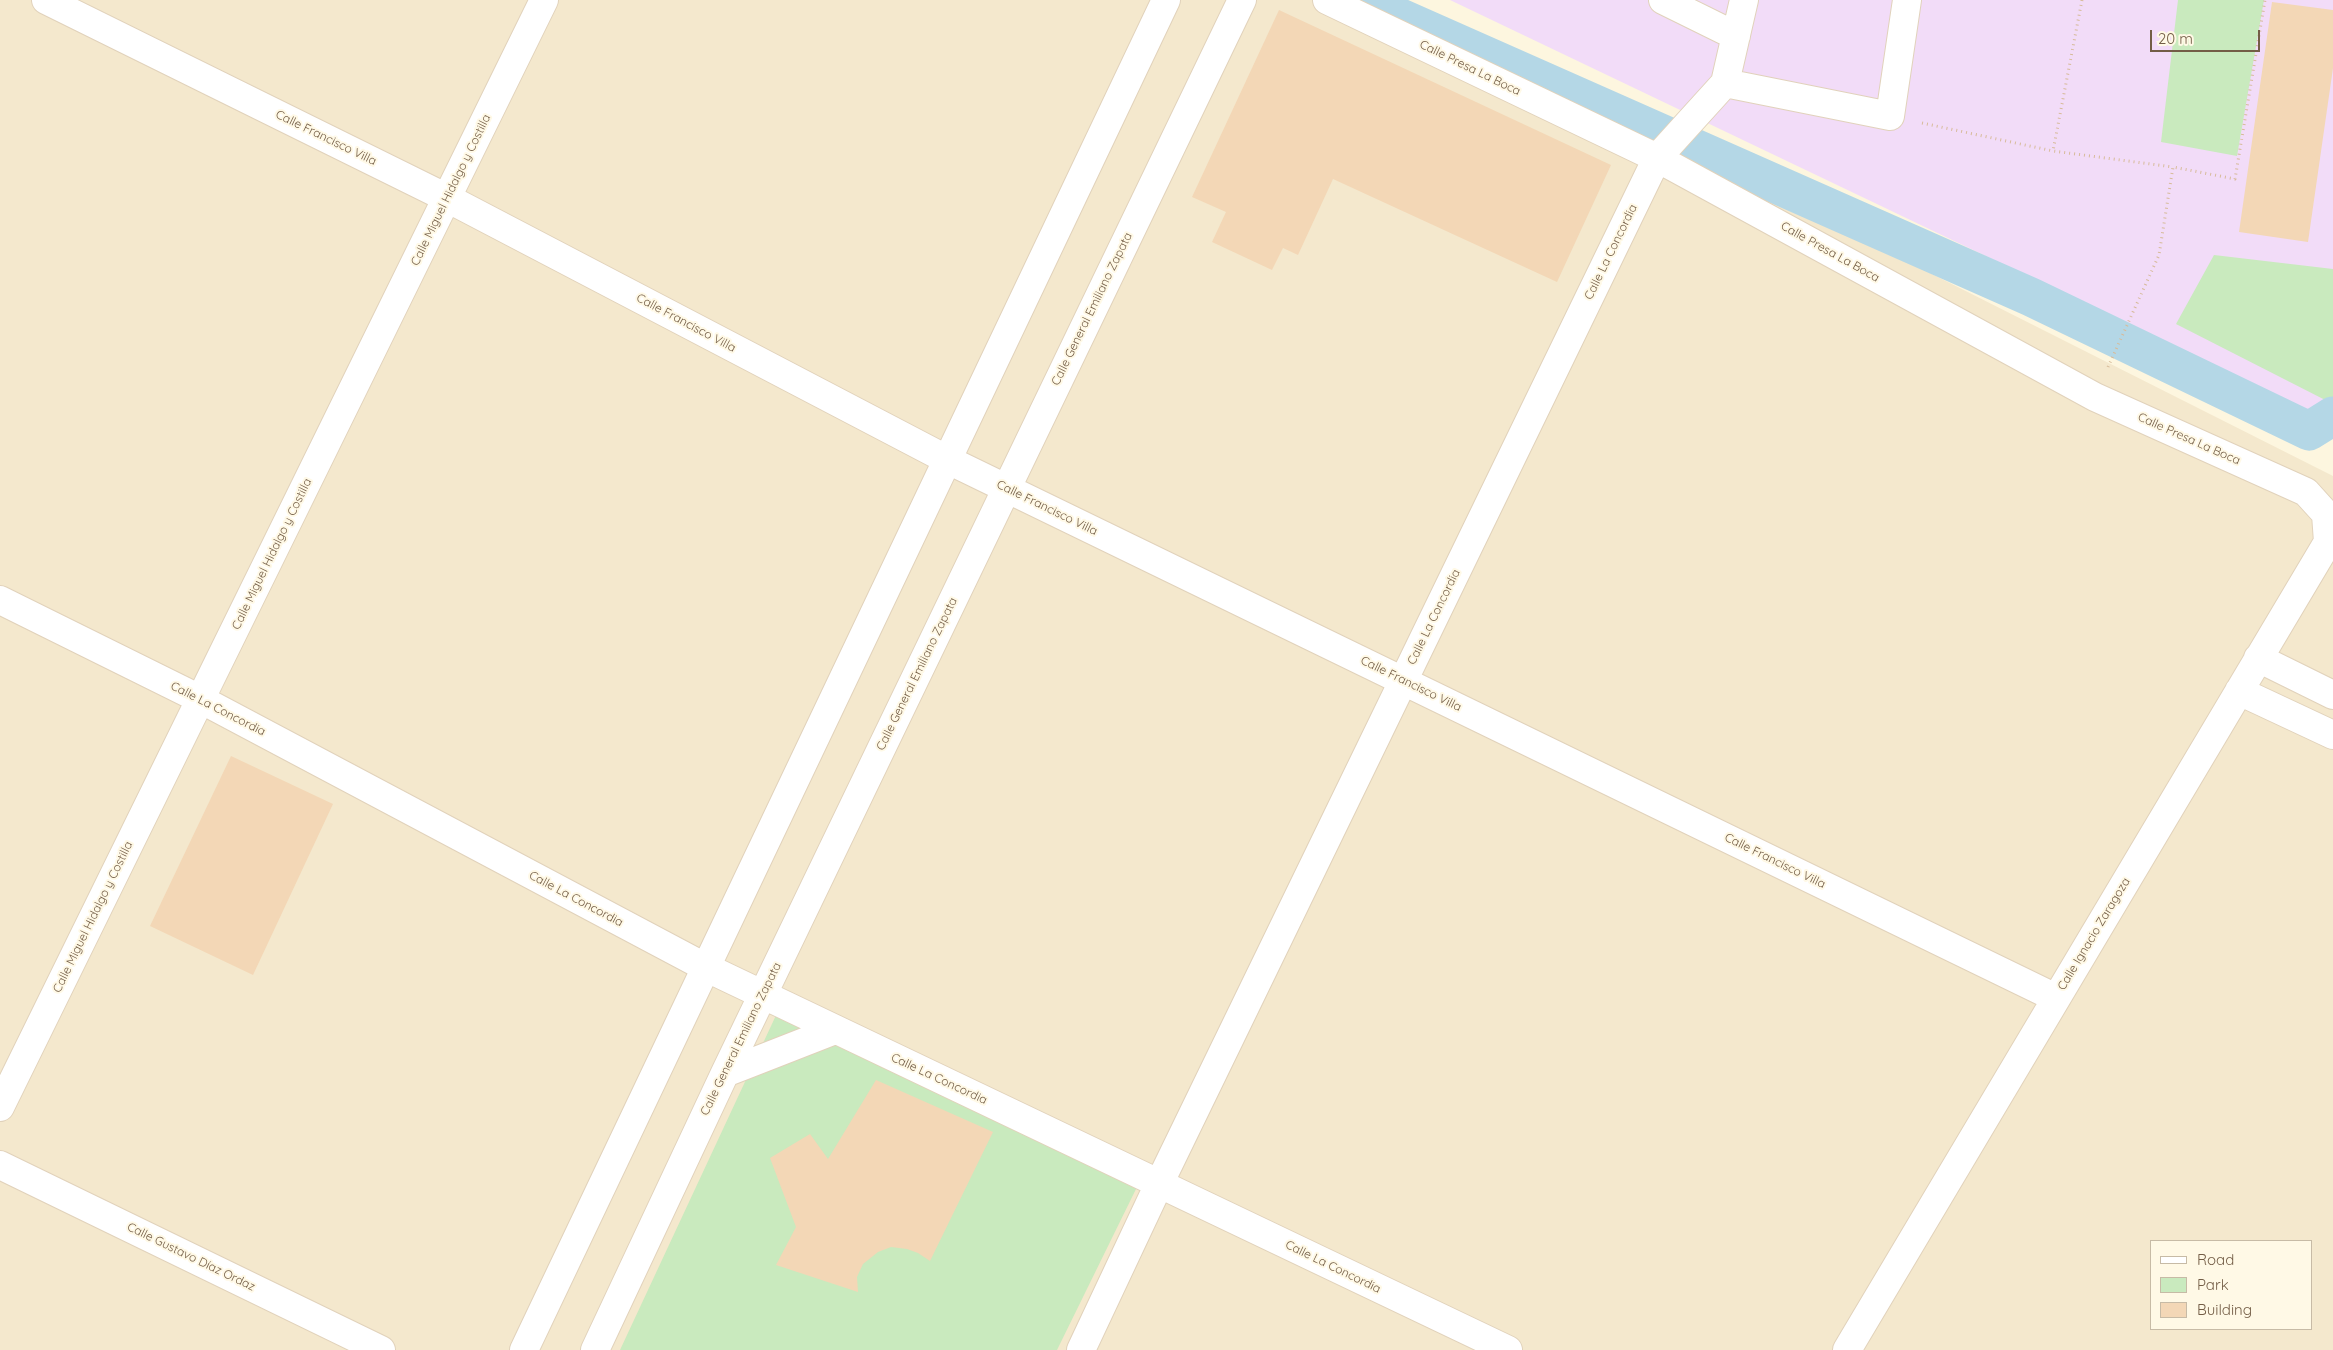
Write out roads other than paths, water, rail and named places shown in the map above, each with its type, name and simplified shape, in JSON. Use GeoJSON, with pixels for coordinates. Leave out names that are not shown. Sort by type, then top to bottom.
{"type":"FeatureCollection","features":[{"type":"Feature","properties":{"kind":"street","name":"Calle Francisco Villa"},"geometry":{"type":"LineString","coordinates":[[46,0],[447,198],[948,460],[2056,998]]}},
{"type":"Feature","properties":{"kind":"street","name":"Calle Miguel Hidalgo y Costilla"},"geometry":{"type":"LineString","coordinates":[[0,1107],[544,0]]}},
{"type":"Feature","properties":{"kind":"street"},"geometry":{"type":"LineString","coordinates":[[524,1350],[1166,0]]}},
{"type":"Feature","properties":{"kind":"street","name":"Calle General Emiliano Zapata"},"geometry":{"type":"LineString","coordinates":[[595,1350],[725,1073],[1242,0]]}},
{"type":"Feature","properties":{"kind":"street","name":"Calle Presa La Boca"},"geometry":{"type":"LineString","coordinates":[[1327,0],[1657,158],[2095,397],[2306,492],[2326,514]]}},
{"type":"Feature","properties":{"kind":"street"},"geometry":{"type":"LineString","coordinates":[[1663,0],[1736,36]]}},
{"type":"Feature","properties":{"kind":"street"},"geometry":{"type":"LineString","coordinates":[[1744,0],[1725,83],[1890,116],[1907,0]]}},
{"type":"Feature","properties":{"kind":"street","name":"Calle La Concordia"},"geometry":{"type":"LineString","coordinates":[[1082,1350],[1159,1184],[1657,158],[1725,83]]}},
{"type":"Feature","properties":{"kind":"street","name":"Calle Ignacio Zaragoza"},"geometry":{"type":"LineString","coordinates":[[1847,1350],[2328,542],[2326,514]]}},
{"type":"Feature","properties":{"kind":"street","name":"Calle La Concordia"},"geometry":{"type":"LineString","coordinates":[[0,600],[200,699],[705,967],[1508,1350]]}},
{"type":"Feature","properties":{"kind":"street"},"geometry":{"type":"LineString","coordinates":[[2258,658],[2333,695]]}},
{"type":"Feature","properties":{"kind":"street"},"geometry":{"type":"LineString","coordinates":[[2239,691],[2333,735]]}},
{"type":"Feature","properties":{"kind":"street"},"geometry":{"type":"LineString","coordinates":[[725,1073],[835,1030]]}},
{"type":"Feature","properties":{"kind":"street","name":"Calle Gustavo Díaz Ordaz"},"geometry":{"type":"LineString","coordinates":[[0,1165],[381,1350]]}},
{"type":"Feature","properties":{"kind":"waterway"},"geometry":{"type":"LineString","coordinates":[[1360,0],[2031,297],[2309,431],[2333,416]]}}]}
